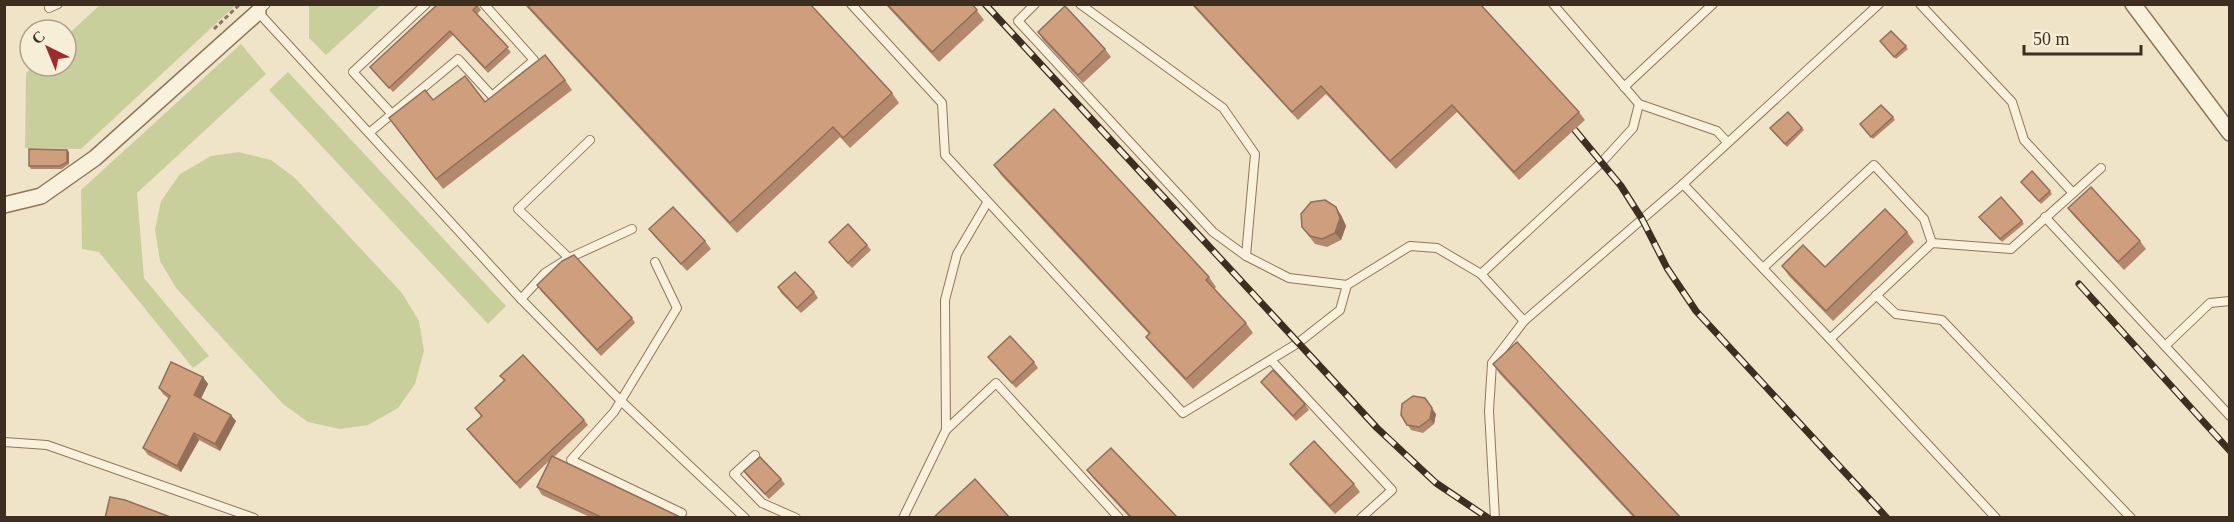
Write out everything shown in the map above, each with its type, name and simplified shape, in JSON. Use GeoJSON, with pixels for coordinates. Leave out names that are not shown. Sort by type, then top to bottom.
{"type":"FeatureCollection","features":[{"type":"Feature","properties":{"kind":"street"},"geometry":{"type":"LineString","coordinates":[[2133,4],[2229,133]]}},
{"type":"Feature","properties":{"kind":"street"},"geometry":{"type":"LineString","coordinates":[[4,205],[41,196],[95,158],[262,8]]}},
{"type":"Feature","properties":{"kind":"lane"},"geometry":{"type":"LineString","coordinates":[[49,8],[58,4]]}},
{"type":"Feature","properties":{"kind":"lane"},"geometry":{"type":"LineString","coordinates":[[392,114],[353,72],[426,4]]}},
{"type":"Feature","properties":{"kind":"lane"},"geometry":{"type":"LineString","coordinates":[[369,133],[458,59],[492,96],[534,60],[484,4]]}},
{"type":"Feature","properties":{"kind":"lane"},"geometry":{"type":"LineString","coordinates":[[850,4],[942,103],[945,155],[1183,413],[1298,343],[1340,310],[1347,285]]}},
{"type":"Feature","properties":{"kind":"lane"},"geometry":{"type":"LineString","coordinates":[[1035,4],[1018,21],[1213,232],[1246,256],[1289,278],[1347,285],[1410,246],[1437,248],[1481,274],[1524,321]]}},
{"type":"Feature","properties":{"kind":"lane"},"geometry":{"type":"LineString","coordinates":[[1080,4],[1223,108],[1255,154],[1246,256]]}},
{"type":"Feature","properties":{"kind":"lane"},"geometry":{"type":"LineString","coordinates":[[1553,4],[1639,104],[1717,130],[1727,142]]}},
{"type":"Feature","properties":{"kind":"lane"},"geometry":{"type":"LineString","coordinates":[[1624,87],[1713,4]]}},
{"type":"Feature","properties":{"kind":"lane"},"geometry":{"type":"LineString","coordinates":[[1496,518],[1489,411],[1492,363],[1524,321],[1683,184],[1879,4]]}},
{"type":"Feature","properties":{"kind":"lane"},"geometry":{"type":"LineString","coordinates":[[1920,4],[2012,102],[2024,140],[2073,193]]}},
{"type":"Feature","properties":{"kind":"lane"},"geometry":{"type":"LineString","coordinates":[[262,8],[369,133],[521,299],[620,400],[745,518]]}},
{"type":"Feature","properties":{"kind":"lane"},"geometry":{"type":"LineString","coordinates":[[1481,274],[1602,162],[1633,128],[1639,104]]}},
{"type":"Feature","properties":{"kind":"lane"},"geometry":{"type":"LineString","coordinates":[[569,258],[518,209],[590,140]]}},
{"type":"Feature","properties":{"kind":"lane"},"geometry":{"type":"LineString","coordinates":[[1763,268],[1874,165],[1924,219],[1932,243]]}},
{"type":"Feature","properties":{"kind":"lane"},"geometry":{"type":"LineString","coordinates":[[1830,339],[1932,243],[2011,249],[2101,168]]}},
{"type":"Feature","properties":{"kind":"lane"},"geometry":{"type":"LineString","coordinates":[[1683,184],[1996,518]]}},
{"type":"Feature","properties":{"kind":"lane"},"geometry":{"type":"LineString","coordinates":[[946,430],[945,300],[957,254],[987,202]]}},
{"type":"Feature","properties":{"kind":"lane"},"geometry":{"type":"LineString","coordinates":[[2045,218],[2229,416]]}},
{"type":"Feature","properties":{"kind":"lane"},"geometry":{"type":"LineString","coordinates":[[521,299],[545,273],[569,258],[632,230]]}},
{"type":"Feature","properties":{"kind":"lane"},"geometry":{"type":"LineString","coordinates":[[656,262],[677,308],[614,412],[571,460],[682,513]]}},
{"type":"Feature","properties":{"kind":"lane"},"geometry":{"type":"LineString","coordinates":[[1876,295],[1896,314],[1942,320],[2131,518]]}},
{"type":"Feature","properties":{"kind":"lane"},"geometry":{"type":"LineString","coordinates":[[2165,346],[2210,303],[2229,301]]}},
{"type":"Feature","properties":{"kind":"lane"},"geometry":{"type":"LineString","coordinates":[[1271,360],[1392,490],[1361,518]]}},
{"type":"Feature","properties":{"kind":"lane"},"geometry":{"type":"LineString","coordinates":[[903,518],[946,430],[996,383],[1119,518]]}},
{"type":"Feature","properties":{"kind":"lane"},"geometry":{"type":"LineString","coordinates":[[4,442],[47,445],[254,518]]}},
{"type":"Feature","properties":{"kind":"lane"},"geometry":{"type":"LineString","coordinates":[[755,454],[734,474],[762,503],[796,518]]}},
{"type":"Feature","properties":{"kind":"green space"},"geometry":{"type":"Polygon","coordinates":[[[309,4],[381,5],[326,55],[309,38],[309,4]]]}},
{"type":"Feature","properties":{"kind":"green space"},"geometry":{"type":"Polygon","coordinates":[[[100,5],[236,5],[81,149],[25,148],[26,78],[78,78],[78,25],[100,5]]]}},
{"type":"Feature","properties":{"kind":"green space"},"geometry":{"type":"Polygon","coordinates":[[[241,44],[266,74],[137,193],[144,278],[209,356],[193,368],[99,252],[82,249],[81,190],[241,44]]]}},
{"type":"Feature","properties":{"kind":"green space"},"geometry":{"type":"Polygon","coordinates":[[[288,72],[506,306],[488,324],[269,90],[288,72]]]}},
{"type":"Feature","properties":{"kind":"green space"},"geometry":{"type":"Polygon","coordinates":[[[239,152],[271,160],[295,178],[402,293],[419,321],[424,351],[415,384],[398,408],[368,425],[340,429],[308,422],[283,404],[176,288],[160,261],[155,230],[161,201],[180,174],[211,156],[239,152]]]}},
{"type":"Feature","properties":{"kind":"building"},"geometry":{"type":"Polygon","coordinates":[[[438,4],[477,4],[473,10],[508,47],[485,68],[450,31],[389,88],[370,67],[438,4]]]}},
{"type":"Feature","properties":{"kind":"building"},"geometry":{"type":"Polygon","coordinates":[[[526,4],[810,4],[892,93],[843,138],[833,127],[730,223],[526,4]]]}},
{"type":"Feature","properties":{"kind":"building"},"geometry":{"type":"Polygon","coordinates":[[[887,4],[972,4],[977,10],[932,52],[887,4]]]}},
{"type":"Feature","properties":{"kind":"building"},"geometry":{"type":"Polygon","coordinates":[[[1193,4],[1480,4],[1579,112],[1514,172],[1452,105],[1390,161],[1321,86],[1292,112],[1193,4]]]}},
{"type":"Feature","properties":{"kind":"building"},"geometry":{"type":"Polygon","coordinates":[[[1065,6],[1105,49],[1078,75],[1038,32],[1065,6]]]}},
{"type":"Feature","properties":{"kind":"building"},"geometry":{"type":"Polygon","coordinates":[[[1891,31],[1906,46],[1894,57],[1880,41],[1891,31]]]}},
{"type":"Feature","properties":{"kind":"building"},"geometry":{"type":"Polygon","coordinates":[[[545,55],[565,80],[436,179],[389,118],[425,90],[433,100],[465,76],[485,102],[545,55]]]}},
{"type":"Feature","properties":{"kind":"building"},"geometry":{"type":"Polygon","coordinates":[[[1881,105],[1893,117],[1871,137],[1860,124],[1881,105]]]}},
{"type":"Feature","properties":{"kind":"building"},"geometry":{"type":"Polygon","coordinates":[[[1054,109],[1209,277],[1206,280],[1246,323],[1186,379],[1146,337],[1150,333],[994,165],[1054,109]]]}},
{"type":"Feature","properties":{"kind":"building"},"geometry":{"type":"Polygon","coordinates":[[[1788,112],[1802,128],[1785,144],[1770,128],[1788,112]]]}},
{"type":"Feature","properties":{"kind":"building"},"geometry":{"type":"Polygon","coordinates":[[[29,149],[67,150],[67,162],[60,166],[29,166],[29,149]]]}},
{"type":"Feature","properties":{"kind":"building"},"geometry":{"type":"Polygon","coordinates":[[[2032,171],[2050,191],[2039,201],[2021,182],[2032,171]]]}},
{"type":"Feature","properties":{"kind":"building"},"geometry":{"type":"Polygon","coordinates":[[[2091,187],[2140,241],[2118,262],[2068,208],[2091,187]]]}},
{"type":"Feature","properties":{"kind":"building"},"geometry":{"type":"Polygon","coordinates":[[[2001,197],[2022,221],[2000,239],[1979,217],[2001,197]]]}},
{"type":"Feature","properties":{"kind":"building"},"geometry":{"type":"Polygon","coordinates":[[[1325,200],[1336,207],[1340,218],[1335,233],[1322,239],[1310,236],[1302,227],[1301,214],[1311,202],[1325,200]]]}},
{"type":"Feature","properties":{"kind":"building"},"geometry":{"type":"Polygon","coordinates":[[[673,207],[705,241],[681,264],[649,229],[673,207]]]}},
{"type":"Feature","properties":{"kind":"building"},"geometry":{"type":"Polygon","coordinates":[[[1885,209],[1907,232],[1826,311],[1782,266],[1803,245],[1825,267],[1885,209]]]}},
{"type":"Feature","properties":{"kind":"building"},"geometry":{"type":"Polygon","coordinates":[[[848,224],[867,245],[848,263],[829,242],[848,224]]]}},
{"type":"Feature","properties":{"kind":"building"},"geometry":{"type":"Polygon","coordinates":[[[574,255],[632,318],[597,350],[537,285],[562,261],[574,255]]]}},
{"type":"Feature","properties":{"kind":"building"},"geometry":{"type":"Polygon","coordinates":[[[795,272],[814,292],[797,308],[778,287],[795,272]]]}},
{"type":"Feature","properties":{"kind":"building"},"geometry":{"type":"Polygon","coordinates":[[[1010,336],[1034,362],[1012,383],[988,357],[1010,336]]]}},
{"type":"Feature","properties":{"kind":"building"},"geometry":{"type":"Polygon","coordinates":[[[1517,342],[1681,518],[1636,518],[1493,364],[1517,342]]]}},
{"type":"Feature","properties":{"kind":"building"},"geometry":{"type":"Polygon","coordinates":[[[523,355],[584,420],[516,483],[467,429],[482,416],[475,408],[505,380],[500,376],[523,355]]]}},
{"type":"Feature","properties":{"kind":"building"},"geometry":{"type":"Polygon","coordinates":[[[171,362],[203,377],[194,395],[231,415],[215,444],[194,433],[177,466],[143,448],[170,396],[159,388],[171,362]]]}},
{"type":"Feature","properties":{"kind":"building"},"geometry":{"type":"Polygon","coordinates":[[[1273,370],[1305,404],[1293,416],[1261,382],[1273,370]]]}},
{"type":"Feature","properties":{"kind":"building"},"geometry":{"type":"Polygon","coordinates":[[[1413,396],[1425,398],[1432,408],[1430,419],[1419,427],[1407,425],[1401,415],[1402,404],[1413,396]]]}},
{"type":"Feature","properties":{"kind":"building"},"geometry":{"type":"Polygon","coordinates":[[[1314,441],[1354,484],[1330,506],[1290,464],[1314,441]]]}},
{"type":"Feature","properties":{"kind":"building"},"geometry":{"type":"Polygon","coordinates":[[[1111,448],[1178,518],[1132,518],[1087,470],[1111,448]]]}},
{"type":"Feature","properties":{"kind":"building"},"geometry":{"type":"Polygon","coordinates":[[[552,456],[678,516],[677,518],[603,518],[537,487],[552,456]]]}},
{"type":"Feature","properties":{"kind":"building"},"geometry":{"type":"Polygon","coordinates":[[[760,457],[781,479],[765,494],[744,471],[760,457]]]}},
{"type":"Feature","properties":{"kind":"building"},"geometry":{"type":"Polygon","coordinates":[[[975,479],[1010,518],[933,518],[975,479]]]}},
{"type":"Feature","properties":{"kind":"building"},"geometry":{"type":"Polygon","coordinates":[[[110,497],[125,500],[173,518],[105,518],[110,497]]]}},
{"type":"Feature","properties":{"kind":"railway"},"geometry":{"type":"LineString","coordinates":[[985,4],[1377,428],[1436,483],[1488,518]]}},
{"type":"Feature","properties":{"kind":"railway"},"geometry":{"type":"LineString","coordinates":[[1574,129],[1621,186],[1642,219],[1667,268],[1696,311],[1887,518]]}},
{"type":"Feature","properties":{"kind":"railway"},"geometry":{"type":"LineString","coordinates":[[2079,284],[2230,451]]}}]}
